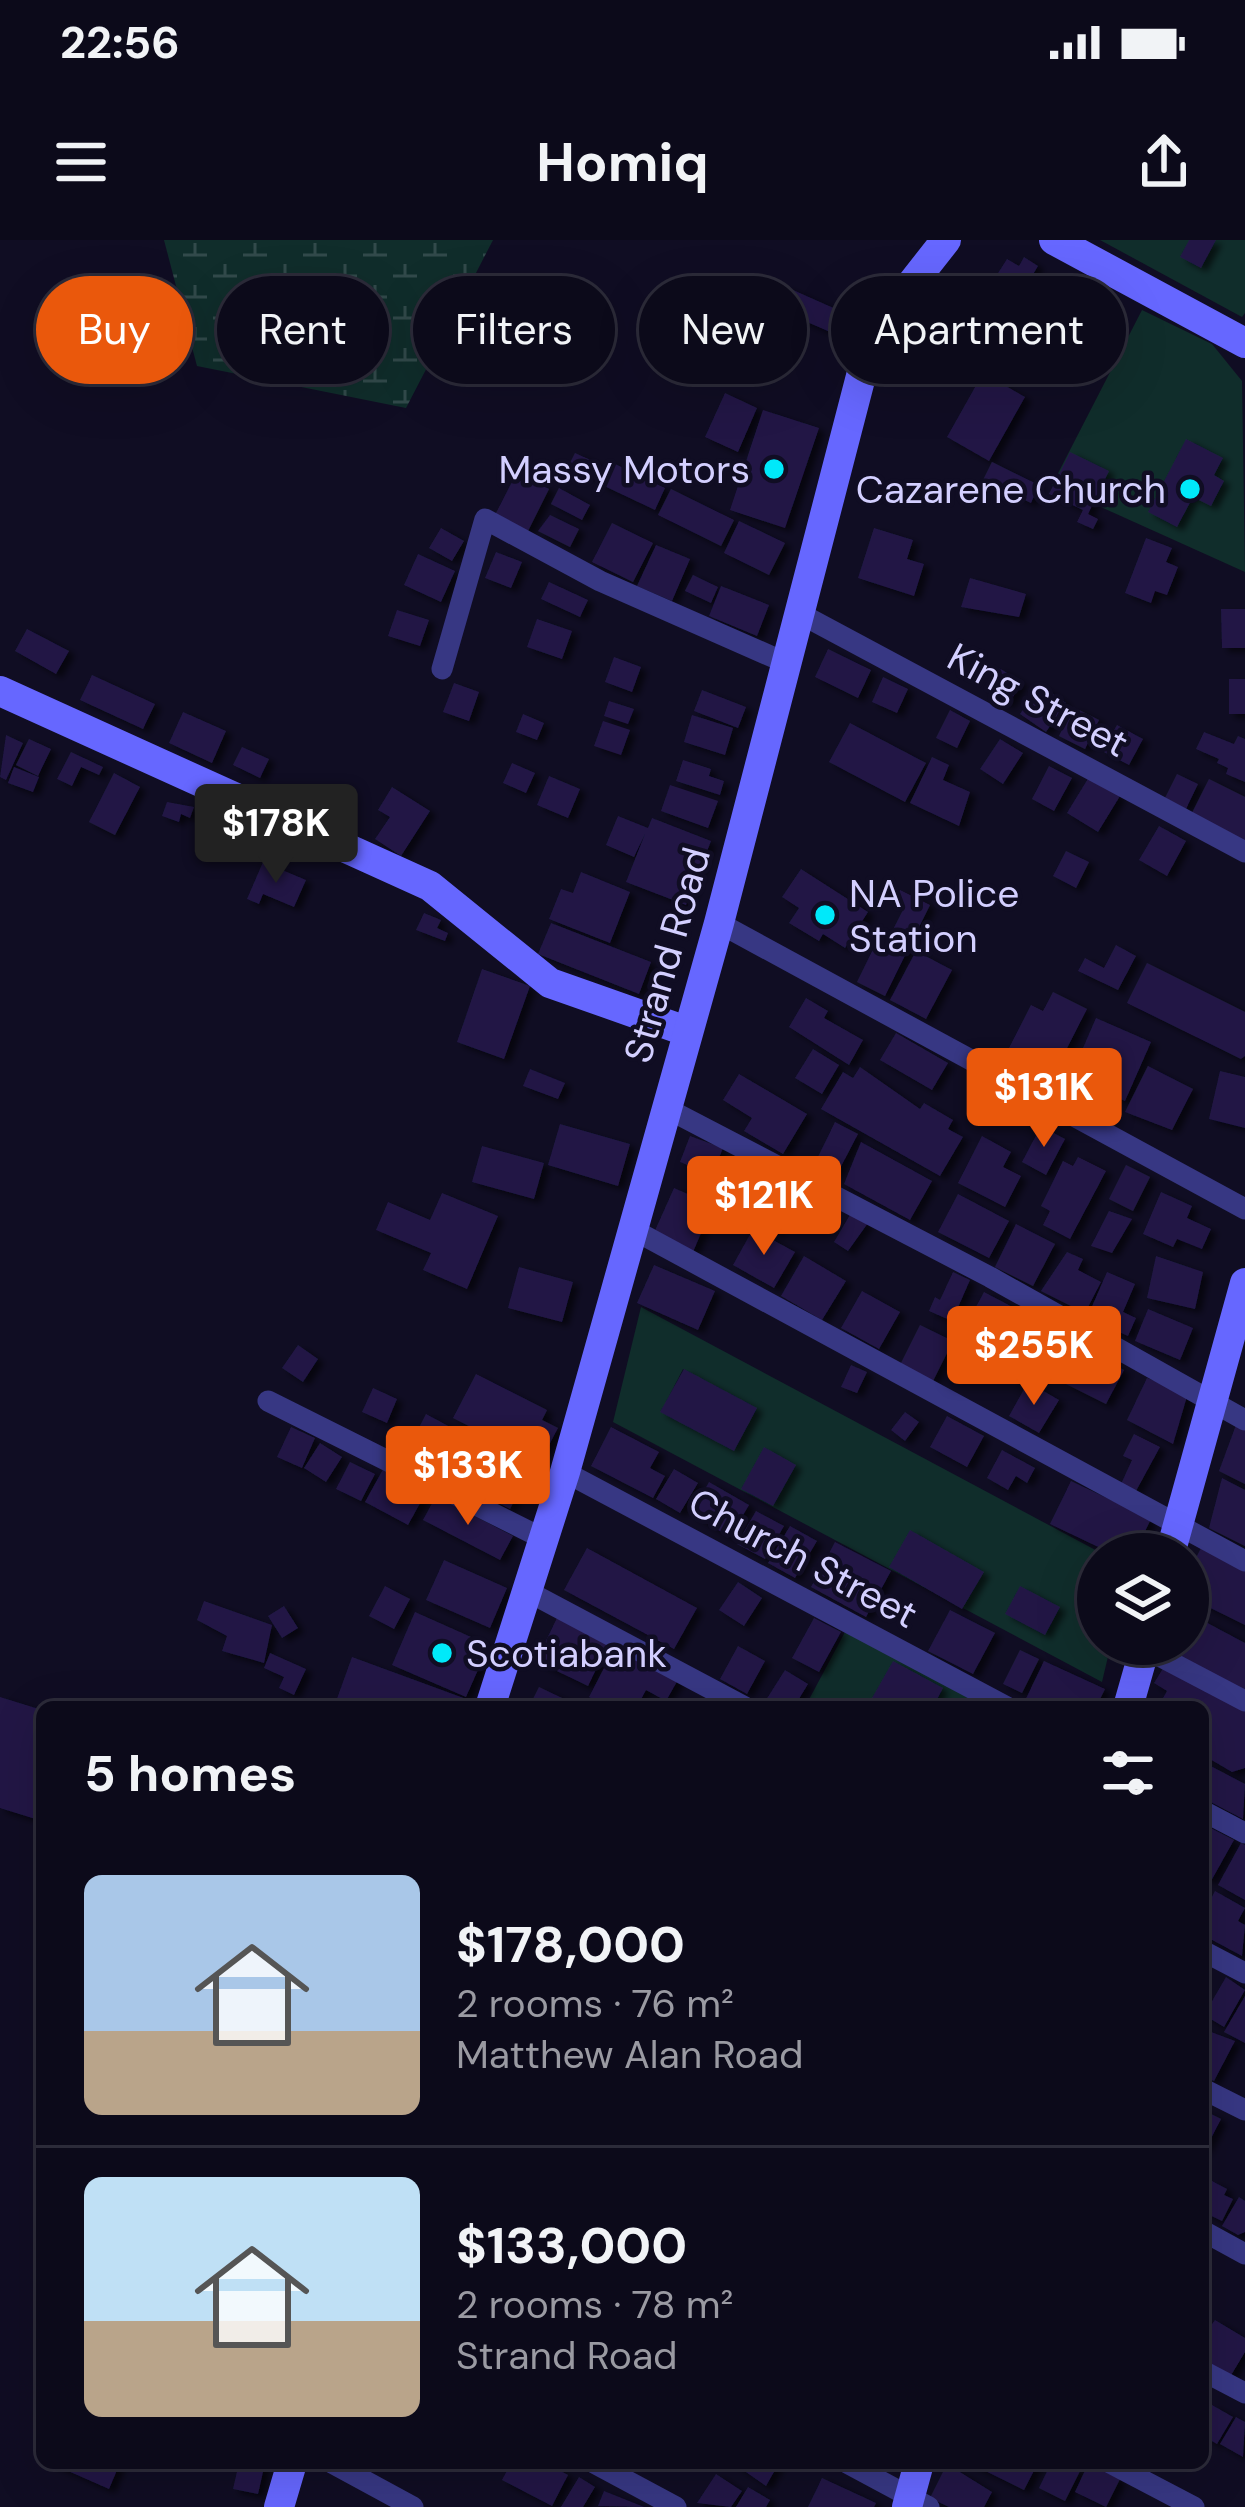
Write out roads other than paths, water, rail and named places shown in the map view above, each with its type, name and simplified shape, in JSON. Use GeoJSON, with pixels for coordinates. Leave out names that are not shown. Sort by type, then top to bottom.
{"type":"FeatureCollection","features":[{"type":"Feature","properties":{"kind":"street","name":"Strand Road"},"geometry":{"type":"LineString","coordinates":[[492,1701],[566,1472],[719,922],[861,376],[891,310],[946,240]]}},
{"type":"Feature","properties":{"kind":"street"},"geometry":{"type":"LineString","coordinates":[[1054,240],[1245,343]]}},
{"type":"Feature","properties":{"kind":"street"},"geometry":{"type":"LineString","coordinates":[[442,669],[485,519],[600,580],[784,662]]}},
{"type":"Feature","properties":{"kind":"street","name":"King Street"},"geometry":{"type":"LineString","coordinates":[[797,612],[1245,852]]}},
{"type":"Feature","properties":{"kind":"street"},"geometry":{"type":"LineString","coordinates":[[0,692],[430,886],[550,982],[686,1031]]}},
{"type":"Feature","properties":{"kind":"street"},"geometry":{"type":"LineString","coordinates":[[719,922],[1245,1209]]}},
{"type":"Feature","properties":{"kind":"street"},"geometry":{"type":"LineString","coordinates":[[664,1107],[990,1277],[1245,1420]]}},
{"type":"Feature","properties":{"kind":"street"},"geometry":{"type":"LineString","coordinates":[[632,1229],[1162,1533]]}},
{"type":"Feature","properties":{"kind":"street"},"geometry":{"type":"LineString","coordinates":[[1176,1533],[1245,1283]]}},
{"type":"Feature","properties":{"kind":"street"},"geometry":{"type":"LineString","coordinates":[[268,1401],[544,1539]]}},
{"type":"Feature","properties":{"kind":"street","name":"Church Street"},"geometry":{"type":"LineString","coordinates":[[566,1472],[996,1701]]}},
{"type":"Feature","properties":{"kind":"street"},"geometry":{"type":"LineString","coordinates":[[1209,1551],[1245,1562]]}},
{"type":"Feature","properties":{"kind":"street"},"geometry":{"type":"LineString","coordinates":[[525,1590],[735,1701]]}},
{"type":"Feature","properties":{"kind":"street"},"geometry":{"type":"LineString","coordinates":[[1130,1701],[1140,1665]]}},
{"type":"Feature","properties":{"kind":"street"},"geometry":{"type":"LineString","coordinates":[[1180,1665],[1245,1701]]}},
{"type":"Feature","properties":{"kind":"street"},"geometry":{"type":"LineString","coordinates":[[1209,1814],[1245,1834]]}},
{"type":"Feature","properties":{"kind":"street"},"geometry":{"type":"LineString","coordinates":[[1209,1954],[1245,1973]]}},
{"type":"Feature","properties":{"kind":"street"},"geometry":{"type":"LineString","coordinates":[[1209,2092],[1245,2110]]}},
{"type":"Feature","properties":{"kind":"street"},"geometry":{"type":"LineString","coordinates":[[1209,2234],[1245,2254]]}},
{"type":"Feature","properties":{"kind":"street"},"geometry":{"type":"LineString","coordinates":[[1209,2374],[1245,2393]]}},
{"type":"Feature","properties":{"kind":"street"},"geometry":{"type":"LineString","coordinates":[[279,2507],[290,2469]]}},
{"type":"Feature","properties":{"kind":"street"},"geometry":{"type":"LineString","coordinates":[[343,2469],[413,2507]]}},
{"type":"Feature","properties":{"kind":"street"},"geometry":{"type":"LineString","coordinates":[[605,2469],[676,2507]]}},
{"type":"Feature","properties":{"kind":"street"},"geometry":{"type":"LineString","coordinates":[[858,2469],[915,2504],[918,2469]]}},
{"type":"Feature","properties":{"kind":"street"},"geometry":{"type":"LineString","coordinates":[[1122,2469],[1194,2507]]}},
{"type":"Feature","properties":{"kind":"place","name":"Massy Motors"},"geometry":{"type":"Point","coordinates":[774,469]}},
{"type":"Feature","properties":{"kind":"place","name":"Cazarene Church"},"geometry":{"type":"Point","coordinates":[1190,489]}},
{"type":"Feature","properties":{"kind":"place","name":"NA Police Station"},"geometry":{"type":"Point","coordinates":[825,915]}},
{"type":"Feature","properties":{"kind":"place","name":"Scotiabank"},"geometry":{"type":"Point","coordinates":[442,1653]}}]}
